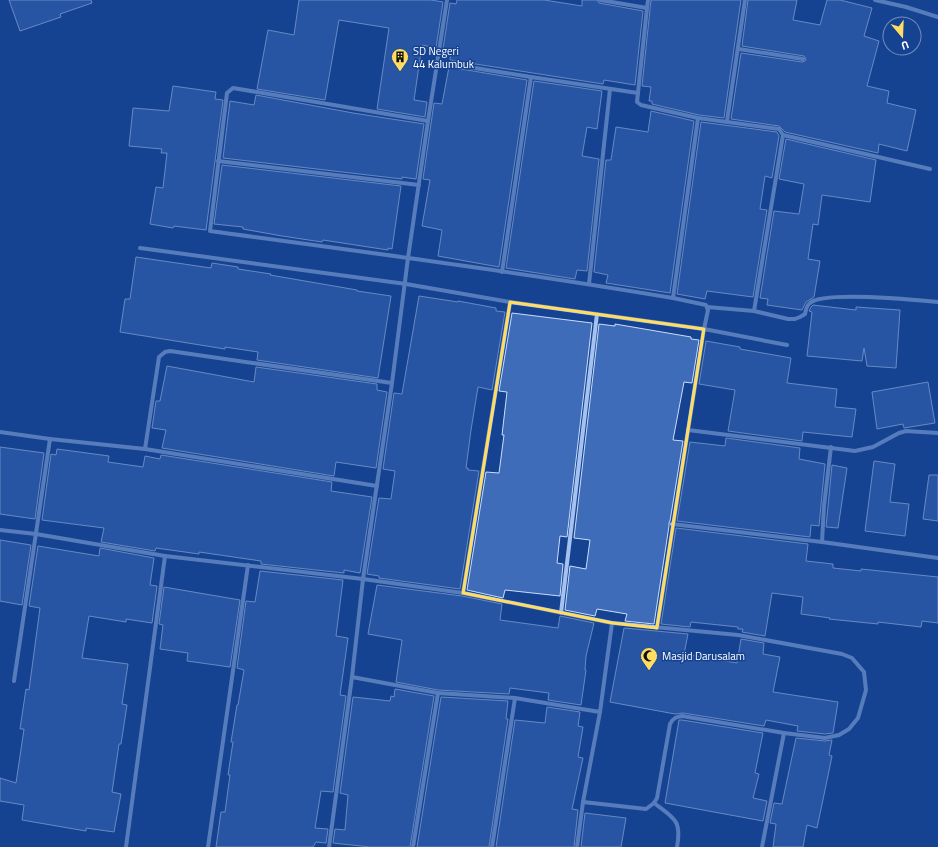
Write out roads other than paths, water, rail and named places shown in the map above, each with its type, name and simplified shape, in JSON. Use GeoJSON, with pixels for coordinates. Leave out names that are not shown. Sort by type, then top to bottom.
{"type":"FeatureCollection","features":[{"type":"Feature","properties":{"kind":"street"},"geometry":{"type":"LineString","coordinates":[[329,847],[352,677],[363,579],[406,284],[408,258],[436,62],[447,0]]}},
{"type":"Feature","properties":{"kind":"street"},"geometry":{"type":"LineString","coordinates":[[600,0],[647,8]]}},
{"type":"Feature","properties":{"kind":"street"},"geometry":{"type":"LineString","coordinates":[[648,0],[637,102],[641,105],[698,118],[779,129],[783,135],[754,311]]}},
{"type":"Feature","properties":{"kind":"street"},"geometry":{"type":"LineString","coordinates":[[727,121],[739,49],[745,0]]}},
{"type":"Feature","properties":{"kind":"street"},"geometry":{"type":"LineString","coordinates":[[875,0],[906,7],[938,17]]}},
{"type":"Feature","properties":{"kind":"street"},"geometry":{"type":"LineString","coordinates":[[739,49],[803,59]]}},
{"type":"Feature","properties":{"kind":"street"},"geometry":{"type":"LineString","coordinates":[[436,62],[638,93]]}},
{"type":"Feature","properties":{"kind":"street"},"geometry":{"type":"LineString","coordinates":[[502,272],[531,77]]}},
{"type":"Feature","properties":{"kind":"street"},"geometry":{"type":"LineString","coordinates":[[428,121],[233,88],[227,93],[210,231],[589,284],[672,298],[706,305],[707,307],[754,311],[788,319],[800,318],[805,314],[806,308],[810,303],[816,300],[852,297],[938,302]]}},
{"type":"Feature","properties":{"kind":"street"},"geometry":{"type":"LineString","coordinates":[[589,284],[610,89]]}},
{"type":"Feature","properties":{"kind":"street"},"geometry":{"type":"LineString","coordinates":[[672,298],[698,118]]}},
{"type":"Feature","properties":{"kind":"street"},"geometry":{"type":"LineString","coordinates":[[783,135],[930,169]]}},
{"type":"Feature","properties":{"kind":"street"},"geometry":{"type":"LineString","coordinates":[[218,161],[419,185]]}},
{"type":"Feature","properties":{"kind":"street"},"geometry":{"type":"LineString","coordinates":[[140,248],[406,284],[510,302],[704,329],[787,345]]}},
{"type":"Feature","properties":{"kind":"street"},"geometry":{"type":"LineString","coordinates":[[463,593],[510,302]]}},
{"type":"Feature","properties":{"kind":"street"},"geometry":{"type":"LineString","coordinates":[[657,628],[672,524],[708,310],[707,307]]}},
{"type":"Feature","properties":{"kind":"street"},"geometry":{"type":"LineString","coordinates":[[561,613],[597,314]]}},
{"type":"Feature","properties":{"kind":"street"},"geometry":{"type":"LineString","coordinates":[[145,449],[159,357],[165,352],[170,351],[392,383]]}},
{"type":"Feature","properties":{"kind":"street"},"geometry":{"type":"LineString","coordinates":[[688,430],[855,451],[873,447],[899,432],[906,431],[938,434]]}},
{"type":"Feature","properties":{"kind":"street"},"geometry":{"type":"LineString","coordinates":[[0,432],[145,449],[377,486]]}},
{"type":"Feature","properties":{"kind":"street"},"geometry":{"type":"LineString","coordinates":[[14,681],[50,439]]}},
{"type":"Feature","properties":{"kind":"street"},"geometry":{"type":"LineString","coordinates":[[822,542],[824,506],[831,447]]}},
{"type":"Feature","properties":{"kind":"street"},"geometry":{"type":"LineString","coordinates":[[672,524],[938,558]]}},
{"type":"Feature","properties":{"kind":"street"},"geometry":{"type":"LineString","coordinates":[[0,530],[36,534],[165,556],[363,579],[463,593],[612,623],[738,636],[842,654],[852,658],[864,672],[866,690],[858,718],[849,729],[839,735],[825,738],[784,733],[682,716],[676,717],[670,724],[657,798],[654,804],[646,809],[583,802]]}},
{"type":"Feature","properties":{"kind":"street"},"geometry":{"type":"LineString","coordinates":[[126,847],[165,556]]}},
{"type":"Feature","properties":{"kind":"street"},"geometry":{"type":"LineString","coordinates":[[208,847],[248,565]]}},
{"type":"Feature","properties":{"kind":"street"},"geometry":{"type":"LineString","coordinates":[[577,847],[583,802],[600,712],[612,623]]}},
{"type":"Feature","properties":{"kind":"street"},"geometry":{"type":"LineString","coordinates":[[352,677],[438,693],[515,698],[600,712]]}},
{"type":"Feature","properties":{"kind":"street"},"geometry":{"type":"LineString","coordinates":[[413,847],[438,693]]}},
{"type":"Feature","properties":{"kind":"street"},"geometry":{"type":"LineString","coordinates":[[492,847],[515,698]]}},
{"type":"Feature","properties":{"kind":"street"},"geometry":{"type":"LineString","coordinates":[[762,847],[784,733]]}},
{"type":"Feature","properties":{"kind":"street"},"geometry":{"type":"LineString","coordinates":[[654,804],[673,817],[677,823],[680,833],[677,847]]}},
{"type":"Feature","properties":{"kind":"place","name":"SD Negeri 44 Kalumbuk"},"geometry":{"type":"Point","coordinates":[400,72]}},
{"type":"Feature","properties":{"kind":"place","name":"Masjid Darusalam"},"geometry":{"type":"Point","coordinates":[649,671]}}]}
